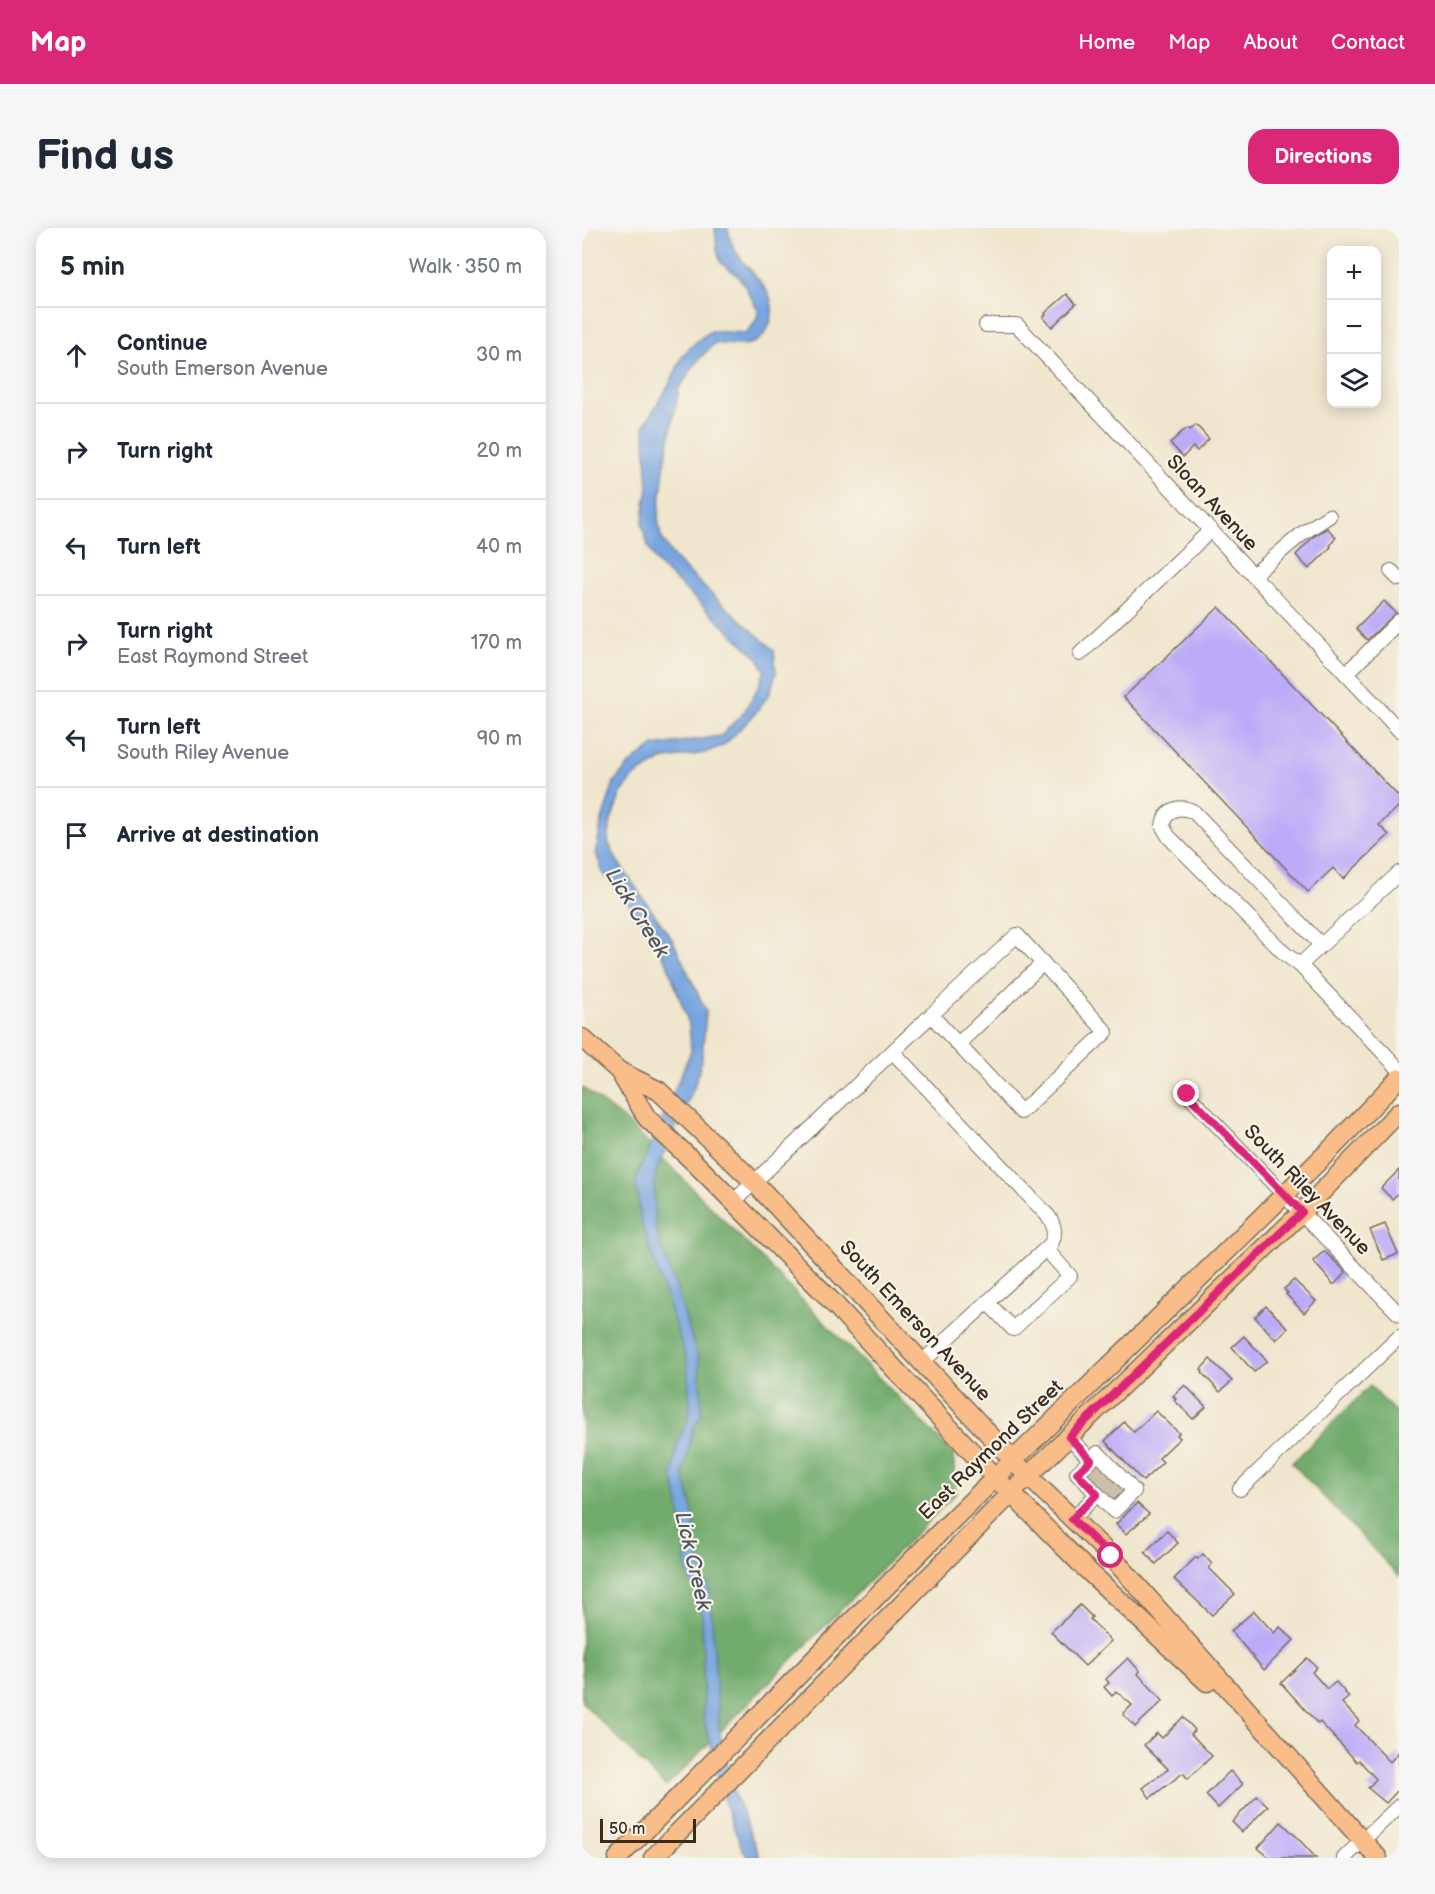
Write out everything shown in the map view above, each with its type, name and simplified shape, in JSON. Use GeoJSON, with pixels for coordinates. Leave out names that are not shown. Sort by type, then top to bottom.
{"type":"FeatureCollection","features":[{"type":"Feature","properties":{"kind":"main road","name":"South Emerson Avenue"},"geometry":{"type":"LineString","coordinates":[[582,1038],[619,1071],[659,1091],[754,1182],[1013,1461],[1111,1556],[1378,1858]]}},
{"type":"Feature","properties":{"kind":"main road","name":"South Emerson Avenue"},"geometry":{"type":"LineString","coordinates":[[619,1071],[647,1118],[685,1152],[831,1301],[995,1477],[1083,1566],[1283,1753]]}},
{"type":"Feature","properties":{"kind":"main road","name":"East Raymond Street"},"geometry":{"type":"LineString","coordinates":[[618,1858],[995,1477],[1285,1194],[1399,1078]]}},
{"type":"Feature","properties":{"kind":"main road"},"geometry":{"type":"LineString","coordinates":[[653,1858],[1028,1476],[1302,1212],[1399,1112]]}},
{"type":"Feature","properties":{"kind":"street","name":"Sloan Avenue"},"geometry":{"type":"LineString","coordinates":[[986,325],[1017,325],[1399,730]]}},
{"type":"Feature","properties":{"kind":"street"},"geometry":{"type":"LineString","coordinates":[[1252,575],[1303,533],[1329,516]]}},
{"type":"Feature","properties":{"kind":"street"},"geometry":{"type":"LineString","coordinates":[[1080,654],[1211,530]]}},
{"type":"Feature","properties":{"kind":"street"},"geometry":{"type":"LineString","coordinates":[[1346,674],[1399,621]]}},
{"type":"Feature","properties":{"kind":"street"},"geometry":{"type":"LineString","coordinates":[[1321,945],[1194,812],[1182,808],[1170,812],[1164,820],[1163,827],[1169,837],[1285,954],[1300,965],[1399,1069]]}},
{"type":"Feature","properties":{"kind":"street"},"geometry":{"type":"LineString","coordinates":[[1300,965],[1399,873]]}},
{"type":"Feature","properties":{"kind":"street"},"geometry":{"type":"LineString","coordinates":[[733,1202],[931,1015],[1017,935],[1106,1032],[1021,1112],[931,1015]]}},
{"type":"Feature","properties":{"kind":"street"},"geometry":{"type":"LineString","coordinates":[[958,1044],[1043,963]]}},
{"type":"Feature","properties":{"kind":"street"},"geometry":{"type":"LineString","coordinates":[[893,1052],[1049,1216],[1055,1227],[1055,1236],[1051,1244],[922,1362]]}},
{"type":"Feature","properties":{"kind":"street","name":"South Riley Avenue"},"geometry":{"type":"LineString","coordinates":[[1187,1094],[1399,1314]]}},
{"type":"Feature","properties":{"kind":"street"},"geometry":{"type":"LineString","coordinates":[[987,1302],[1012,1329],[1070,1276],[1046,1249]]}},
{"type":"Feature","properties":{"kind":"street"},"geometry":{"type":"LineString","coordinates":[[1240,1489],[1399,1337]]}},
{"type":"Feature","properties":{"kind":"street"},"geometry":{"type":"LineString","coordinates":[[1069,1437],[1105,1482],[1072,1519]]}},
{"type":"Feature","properties":{"kind":"street"},"geometry":{"type":"LineString","coordinates":[[1344,1858],[1399,1806]]}},
{"type":"Feature","properties":{"kind":"green space"},"geometry":{"type":"Polygon","coordinates":[[[582,1087],[627,1122],[953,1453],[956,1493],[666,1787],[582,1702],[582,1087]]]}},
{"type":"Feature","properties":{"kind":"green space"},"geometry":{"type":"Polygon","coordinates":[[[1370,1386],[1399,1416],[1399,1576],[1292,1463],[1370,1386]]]}},
{"type":"Feature","properties":{"kind":"water","name":"Lick Creek"},"geometry":{"type":"Polygon","coordinates":[[[715,228],[728,228],[734,249],[769,295],[772,316],[766,332],[755,342],[741,345],[715,343],[699,359],[679,388],[665,461],[658,519],[661,537],[674,558],[774,650],[776,673],[770,693],[753,716],[724,745],[704,753],[661,760],[636,775],[621,793],[611,820],[608,842],[618,862],[673,941],[706,1011],[702,1058],[694,1088],[656,1171],[655,1225],[699,1361],[702,1414],[693,1429],[683,1473],[691,1502],[702,1575],[710,1591],[719,1729],[734,1792],[760,1858],[748,1858],[742,1848],[726,1808],[704,1720],[702,1606],[688,1576],[679,1504],[672,1475],[677,1444],[690,1409],[687,1360],[641,1222],[636,1183],[639,1170],[691,1051],[689,1024],[667,963],[641,919],[603,873],[596,853],[601,824],[614,782],[631,763],[653,746],[721,736],[744,712],[765,670],[758,658],[657,563],[648,546],[642,524],[648,487],[644,426],[670,383],[683,355],[711,331],[746,333],[757,319],[758,310],[742,281],[721,263],[715,228]]]}},
{"type":"Feature","properties":{"kind":"building"},"geometry":{"type":"Polygon","coordinates":[[[1067,294],[1076,304],[1052,327],[1043,317],[1067,294]]]}},
{"type":"Feature","properties":{"kind":"building"},"geometry":{"type":"Polygon","coordinates":[[[1196,425],[1209,439],[1197,451],[1193,447],[1183,457],[1170,443],[1182,432],[1196,425]]]}},
{"type":"Feature","properties":{"kind":"building"},"geometry":{"type":"Polygon","coordinates":[[[1327,528],[1336,537],[1331,547],[1309,569],[1296,555],[1314,536],[1327,528]]]}},
{"type":"Feature","properties":{"kind":"building"},"geometry":{"type":"Polygon","coordinates":[[[1384,601],[1396,613],[1367,640],[1356,629],[1384,601]]]}},
{"type":"Feature","properties":{"kind":"building"},"geometry":{"type":"Polygon","coordinates":[[[1219,607],[1399,797],[1399,806],[1379,825],[1389,835],[1343,879],[1333,868],[1308,892],[1124,697],[1219,607]]]}},
{"type":"Feature","properties":{"kind":"building"},"geometry":{"type":"Polygon","coordinates":[[[1399,1170],[1399,1193],[1392,1199],[1381,1188],[1399,1170]]]}},
{"type":"Feature","properties":{"kind":"building"},"geometry":{"type":"Polygon","coordinates":[[[1385,1224],[1398,1254],[1383,1260],[1370,1230],[1385,1224]]]}},
{"type":"Feature","properties":{"kind":"building"},"geometry":{"type":"Polygon","coordinates":[[[1324,1251],[1346,1272],[1335,1284],[1313,1261],[1324,1251]]]}},
{"type":"Feature","properties":{"kind":"building"},"geometry":{"type":"Polygon","coordinates":[[[1294,1280],[1316,1301],[1304,1313],[1284,1289],[1294,1280]]]}},
{"type":"Feature","properties":{"kind":"building"},"geometry":{"type":"Polygon","coordinates":[[[1266,1306],[1288,1328],[1276,1340],[1255,1317],[1266,1306]]]}},
{"type":"Feature","properties":{"kind":"building"},"geometry":{"type":"Polygon","coordinates":[[[1244,1336],[1267,1361],[1254,1372],[1232,1347],[1244,1336]]]}},
{"type":"Feature","properties":{"kind":"building"},"geometry":{"type":"Polygon","coordinates":[[[1210,1359],[1232,1381],[1220,1392],[1202,1373],[1201,1369],[1210,1359]]]}},
{"type":"Feature","properties":{"kind":"building"},"geometry":{"type":"Polygon","coordinates":[[[1185,1385],[1206,1407],[1193,1419],[1174,1400],[1176,1399],[1173,1396],[1185,1385]]]}},
{"type":"Feature","properties":{"kind":"building"},"geometry":{"type":"Polygon","coordinates":[[[1156,1411],[1179,1433],[1177,1435],[1180,1438],[1159,1458],[1163,1462],[1143,1481],[1105,1441],[1124,1422],[1134,1432],[1156,1411]]]}},
{"type":"Feature","properties":{"kind":"building"},"geometry":{"type":"Polygon","coordinates":[[[1137,1503],[1149,1514],[1126,1534],[1116,1524],[1137,1503]]]}},
{"type":"Feature","properties":{"kind":"building"},"geometry":{"type":"Polygon","coordinates":[[[1167,1531],[1178,1543],[1156,1564],[1145,1552],[1167,1531]]]}},
{"type":"Feature","properties":{"kind":"building"},"geometry":{"type":"Polygon","coordinates":[[[1203,1554],[1212,1564],[1209,1568],[1235,1594],[1212,1615],[1174,1579],[1196,1557],[1198,1559],[1203,1554]]]}},
{"type":"Feature","properties":{"kind":"building"},"geometry":{"type":"Polygon","coordinates":[[[1080,1605],[1111,1641],[1085,1666],[1051,1632],[1080,1605]]]}},
{"type":"Feature","properties":{"kind":"building"},"geometry":{"type":"Polygon","coordinates":[[[1254,1611],[1274,1633],[1280,1627],[1294,1640],[1264,1670],[1231,1631],[1254,1611]]]}},
{"type":"Feature","properties":{"kind":"building"},"geometry":{"type":"Polygon","coordinates":[[[1128,1658],[1140,1671],[1138,1674],[1163,1701],[1135,1727],[1123,1714],[1132,1705],[1116,1691],[1112,1696],[1104,1687],[1109,1683],[1106,1679],[1128,1658]]]}},
{"type":"Feature","properties":{"kind":"building"},"geometry":{"type":"Polygon","coordinates":[[[1307,1658],[1317,1667],[1312,1672],[1327,1689],[1336,1682],[1349,1697],[1342,1703],[1359,1721],[1355,1725],[1390,1762],[1399,1752],[1399,1789],[1386,1803],[1368,1788],[1376,1779],[1320,1722],[1318,1724],[1281,1683],[1307,1658]]]}},
{"type":"Feature","properties":{"kind":"building"},"geometry":{"type":"Polygon","coordinates":[[[1183,1717],[1195,1730],[1191,1734],[1212,1756],[1188,1779],[1183,1773],[1150,1798],[1143,1788],[1168,1769],[1144,1745],[1157,1733],[1162,1738],[1183,1717]]]}},
{"type":"Feature","properties":{"kind":"building"},"geometry":{"type":"Polygon","coordinates":[[[1230,1771],[1243,1784],[1218,1808],[1206,1795],[1230,1771]]]}},
{"type":"Feature","properties":{"kind":"building"},"geometry":{"type":"Polygon","coordinates":[[[1257,1796],[1268,1806],[1242,1832],[1232,1822],[1257,1796]]]}},
{"type":"Feature","properties":{"kind":"building"},"geometry":{"type":"Polygon","coordinates":[[[1281,1822],[1316,1858],[1270,1858],[1258,1848],[1281,1822]]]}},
{"type":"Feature","properties":{"kind":"tunnel"},"geometry":{"type":"LineString","coordinates":[[1089,1475],[1099,1465]]}},
{"type":"Feature","properties":{"kind":"tunnel"},"geometry":{"type":"LineString","coordinates":[[1097,1484],[1107,1474]]}},
{"type":"Feature","properties":{"kind":"tunnel"},"geometry":{"type":"LineString","coordinates":[[1106,1493],[1116,1484]]}},
{"type":"Feature","properties":{"kind":"tunnel"},"geometry":{"type":"LineString","coordinates":[[1113,1500],[1123,1491]]}},
{"type":"Feature","properties":{"kind":"route"},"geometry":{"type":"LineString","coordinates":[[1111,1556],[1072,1519],[1097,1494],[1077,1473],[1091,1460],[1069,1437],[1302,1212],[1187,1094]]}}]}
